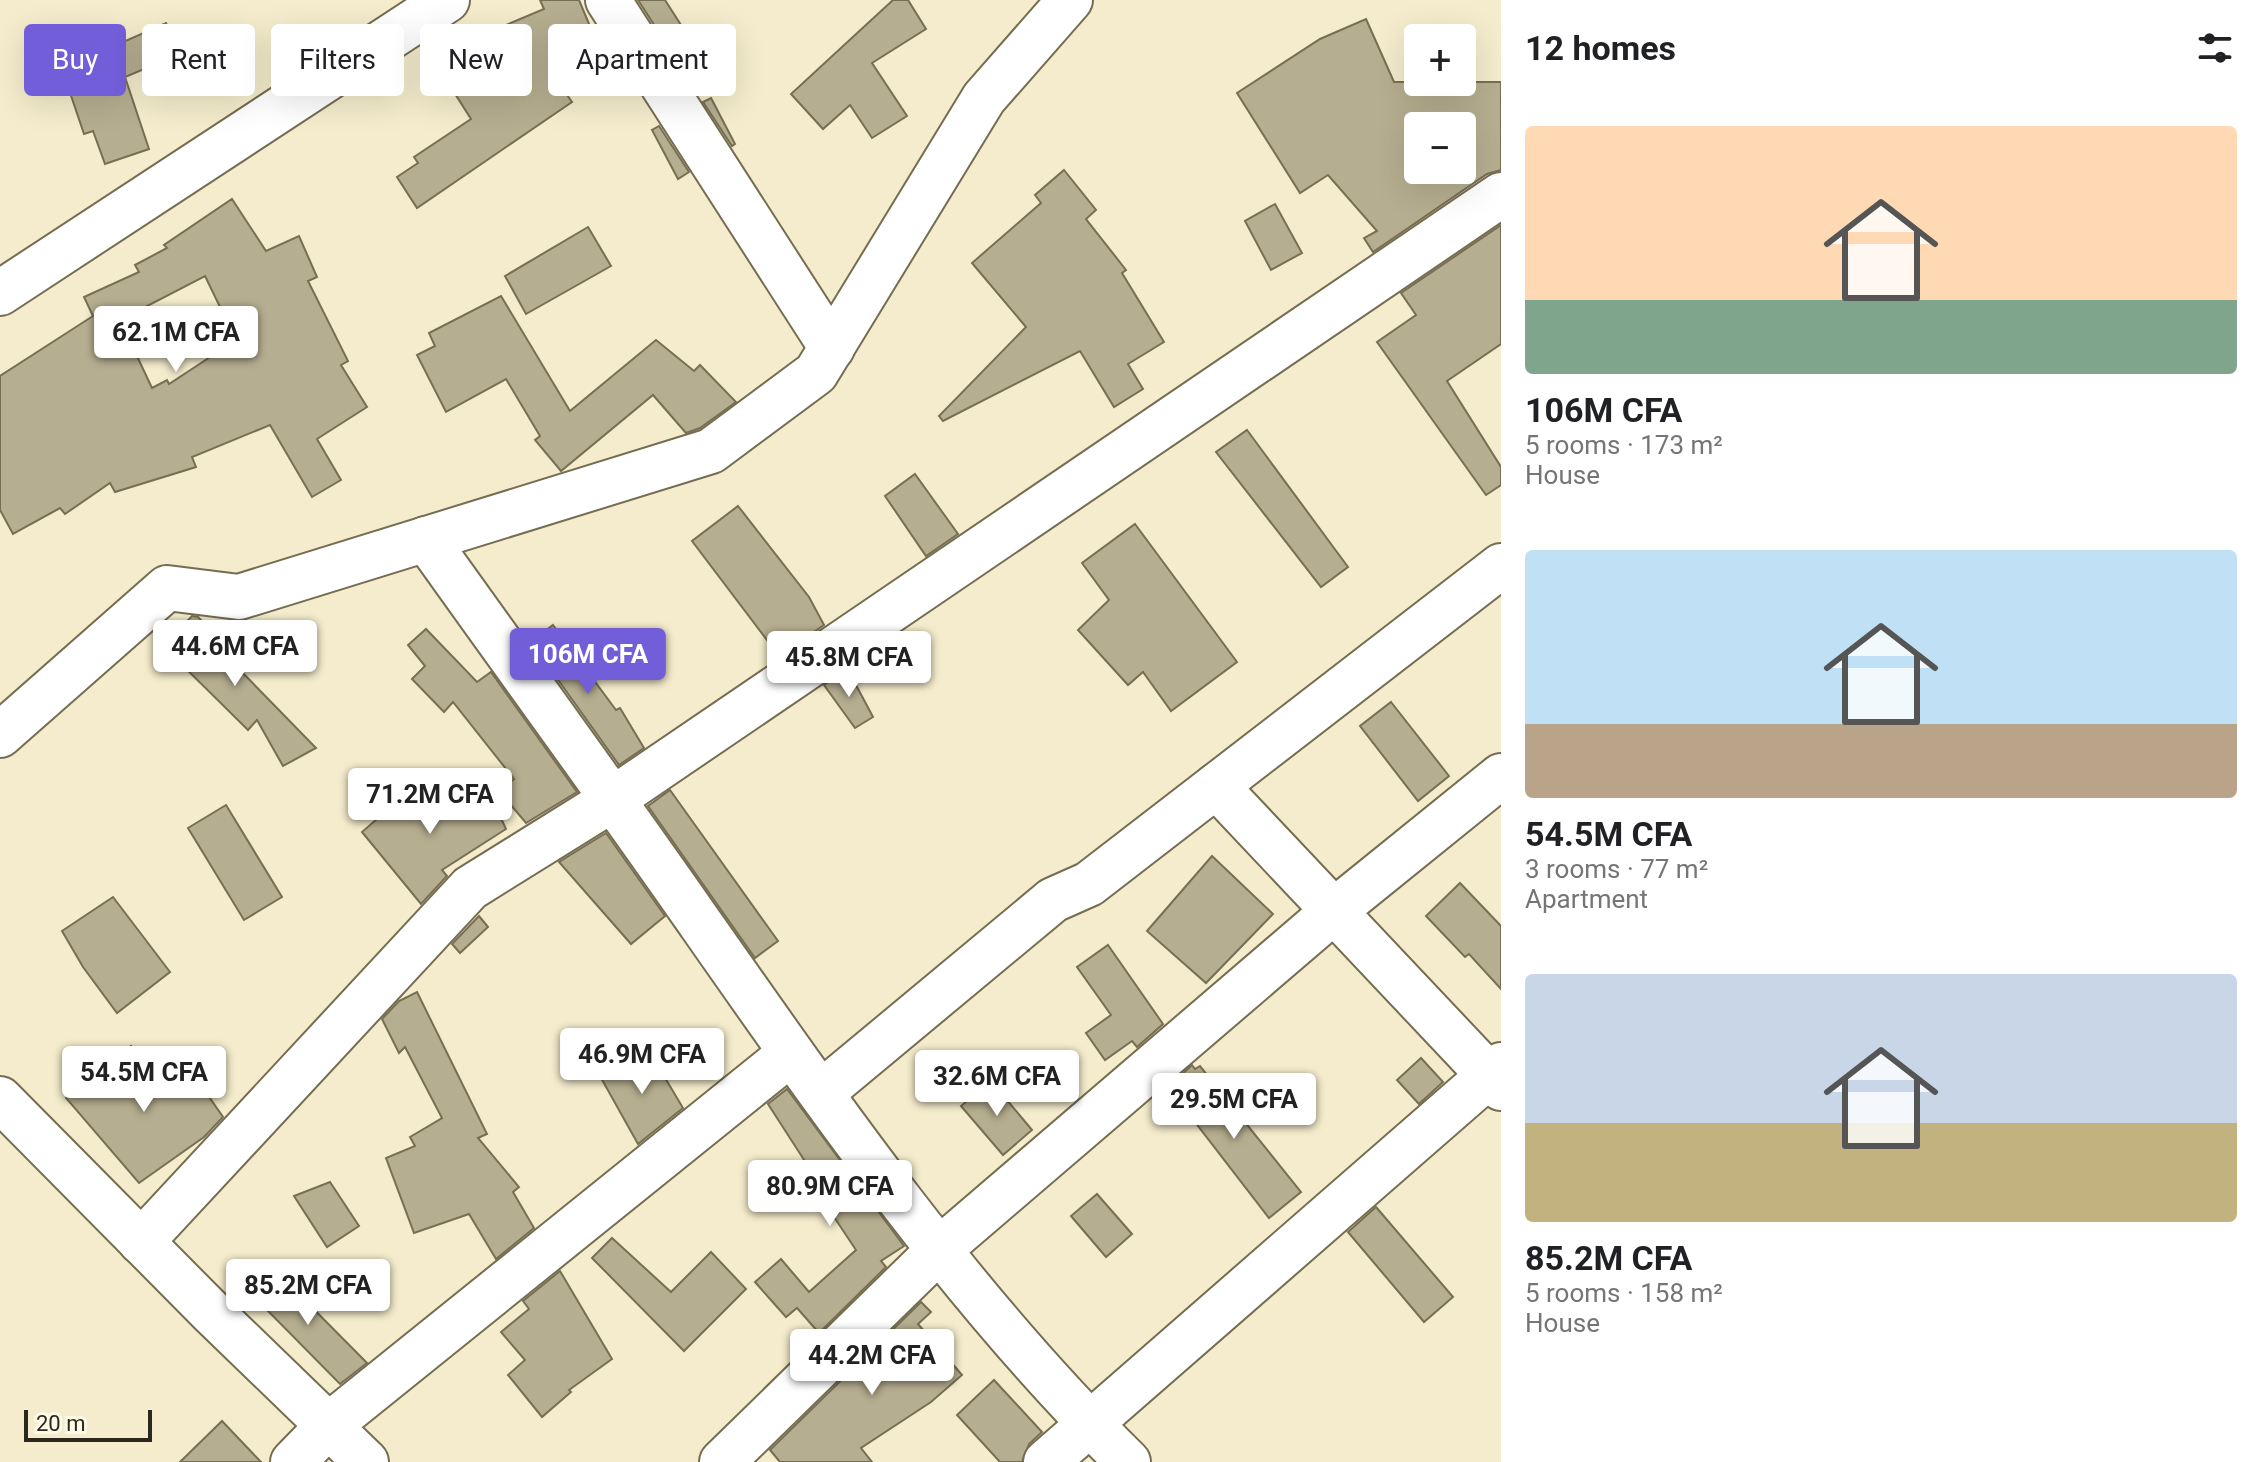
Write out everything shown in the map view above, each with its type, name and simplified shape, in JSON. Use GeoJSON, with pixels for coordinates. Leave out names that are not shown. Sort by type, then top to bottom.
{"type":"FeatureCollection","features":[{"type":"Feature","properties":{"kind":"street"},"geometry":{"type":"LineString","coordinates":[[0,293],[447,0]]}},
{"type":"Feature","properties":{"kind":"street"},"geometry":{"type":"LineString","coordinates":[[608,0],[832,348]]}},
{"type":"Feature","properties":{"kind":"street"},"geometry":{"type":"LineString","coordinates":[[0,735],[167,588],[239,597],[711,451],[816,373],[984,98],[1070,0]]}},
{"type":"Feature","properties":{"kind":"street"},"geometry":{"type":"LineString","coordinates":[[141,1242],[470,888],[613,799],[1501,195]]}},
{"type":"Feature","properties":{"kind":"street"},"geometry":{"type":"LineString","coordinates":[[426,539],[821,1093],[941,1248],[1089,1424],[1128,1462]]}},
{"type":"Feature","properties":{"kind":"street"},"geometry":{"type":"LineString","coordinates":[[821,1093],[1053,900],[1089,884],[1501,566]]}},
{"type":"Feature","properties":{"kind":"street"},"geometry":{"type":"LineString","coordinates":[[722,1462],[941,1248],[1334,911],[1501,776]]}},
{"type":"Feature","properties":{"kind":"street"},"geometry":{"type":"LineString","coordinates":[[1046,1462],[1497,1076],[1216,786]]}},
{"type":"Feature","properties":{"kind":"street"},"geometry":{"type":"LineString","coordinates":[[293,1462],[328,1426],[791,1053]]}},
{"type":"Feature","properties":{"kind":"street"},"geometry":{"type":"LineString","coordinates":[[0,1099],[366,1462]]}},
{"type":"Feature","properties":{"kind":"building"},"geometry":{"type":"Polygon","coordinates":[[[540,0],[579,0],[589,24],[548,24],[548,96],[568,96],[572,102],[417,208],[397,177],[418,163],[414,157],[471,119],[456,96],[532,96],[532,24],[508,24],[544,9],[540,0]]]}},
{"type":"Feature","properties":{"kind":"building"},"geometry":{"type":"Polygon","coordinates":[[[638,0],[665,0],[680,24],[654,24],[638,0]]]}},
{"type":"Feature","properties":{"kind":"building"},"geometry":{"type":"Polygon","coordinates":[[[893,0],[908,0],[926,29],[872,63],[907,116],[872,138],[850,105],[823,129],[791,94],[893,0]]]}},
{"type":"Feature","properties":{"kind":"building"},"geometry":{"type":"Polygon","coordinates":[[[1366,19],[1394,82],[1404,82],[1404,96],[1476,96],[1476,82],[1501,82],[1501,170],[1476,182],[1476,112],[1404,112],[1404,184],[1472,184],[1373,252],[1364,238],[1377,231],[1328,175],[1300,193],[1237,93],[1320,39],[1366,19]]]}},
{"type":"Feature","properties":{"kind":"building"},"geometry":{"type":"Polygon","coordinates":[[[142,34],[142,70],[126,77],[126,41],[142,34]]]}},
{"type":"Feature","properties":{"kind":"building"},"geometry":{"type":"Polygon","coordinates":[[[126,80],[149,149],[105,164],[93,131],[84,134],[71,96],[126,96],[126,80]]]}},
{"type":"Feature","properties":{"kind":"building"},"geometry":{"type":"Polygon","coordinates":[[[711,98],[735,144],[732,146],[703,102],[711,98]]]}},
{"type":"Feature","properties":{"kind":"building"},"geometry":{"type":"Polygon","coordinates":[[[659,126],[689,172],[678,179],[652,130],[659,126]]]}},
{"type":"Feature","properties":{"kind":"building"},"geometry":{"type":"Polygon","coordinates":[[[1064,170],[1096,210],[1086,219],[1126,270],[1122,273],[1164,342],[1128,364],[1143,389],[1114,407],[1080,351],[943,421],[939,416],[1026,327],[972,263],[1041,203],[1035,195],[1064,170]]]}},
{"type":"Feature","properties":{"kind":"building"},"geometry":{"type":"Polygon","coordinates":[[[232,199],[266,251],[299,236],[317,277],[308,281],[348,361],[341,365],[367,407],[317,439],[341,480],[312,497],[270,425],[192,457],[196,467],[115,492],[110,483],[65,514],[60,508],[13,534],[0,510],[0,376],[93,316],[84,297],[139,272],[135,265],[167,248],[164,245],[232,199]],[[205,276],[120,320],[152,388],[167,380],[169,384],[236,340],[205,276]]]}},
{"type":"Feature","properties":{"kind":"building"},"geometry":{"type":"Polygon","coordinates":[[[1275,204],[1302,253],[1271,270],[1245,221],[1275,204]]]}},
{"type":"Feature","properties":{"kind":"building"},"geometry":{"type":"Polygon","coordinates":[[[1501,225],[1501,344],[1447,381],[1501,467],[1501,485],[1486,495],[1377,342],[1416,315],[1401,293],[1501,225]]]}},
{"type":"Feature","properties":{"kind":"building"},"geometry":{"type":"Polygon","coordinates":[[[588,227],[611,266],[526,314],[505,276],[588,227]]]}},
{"type":"Feature","properties":{"kind":"building"},"geometry":{"type":"Polygon","coordinates":[[[501,296],[570,411],[656,340],[694,371],[700,365],[736,402],[700,428],[686,433],[653,395],[561,471],[535,440],[540,436],[506,379],[446,412],[417,355],[435,346],[429,333],[501,296]]]}},
{"type":"Feature","properties":{"kind":"building"},"geometry":{"type":"Polygon","coordinates":[[[1247,430],[1348,567],[1321,587],[1216,452],[1247,430]]]}},
{"type":"Feature","properties":{"kind":"building"},"geometry":{"type":"Polygon","coordinates":[[[915,474],[958,534],[926,556],[885,496],[915,474]]]}},
{"type":"Feature","properties":{"kind":"building"},"geometry":{"type":"Polygon","coordinates":[[[738,506],[809,597],[824,625],[779,656],[692,541],[738,506]]]}},
{"type":"Feature","properties":{"kind":"building"},"geometry":{"type":"Polygon","coordinates":[[[1135,524],[1237,662],[1171,711],[1143,672],[1128,685],[1078,630],[1109,600],[1082,563],[1135,524]]]}},
{"type":"Feature","properties":{"kind":"building"},"geometry":{"type":"Polygon","coordinates":[[[192,616],[198,617],[240,661],[235,665],[316,748],[283,766],[257,720],[248,730],[163,646],[192,616]]]}},
{"type":"Feature","properties":{"kind":"building"},"geometry":{"type":"Polygon","coordinates":[[[553,625],[616,710],[620,708],[644,748],[619,765],[531,642],[553,625]]]}},
{"type":"Feature","properties":{"kind":"building"},"geometry":{"type":"Polygon","coordinates":[[[426,629],[477,682],[491,672],[577,792],[526,823],[499,791],[514,779],[453,702],[444,712],[412,679],[425,666],[408,645],[426,629]]]}},
{"type":"Feature","properties":{"kind":"building"},"geometry":{"type":"Polygon","coordinates":[[[848,670],[873,717],[855,728],[824,685],[848,670]]]}},
{"type":"Feature","properties":{"kind":"building"},"geometry":{"type":"Polygon","coordinates":[[[1391,702],[1449,776],[1418,801],[1360,726],[1391,702]]]}},
{"type":"Feature","properties":{"kind":"building"},"geometry":{"type":"Polygon","coordinates":[[[425,777],[462,819],[491,797],[506,829],[442,870],[447,876],[421,904],[362,832],[425,777]]]}},
{"type":"Feature","properties":{"kind":"building"},"geometry":{"type":"Polygon","coordinates":[[[670,790],[778,941],[755,958],[648,806],[670,790]]]}},
{"type":"Feature","properties":{"kind":"building"},"geometry":{"type":"Polygon","coordinates":[[[226,805],[282,897],[244,920],[188,828],[226,805]]]}},
{"type":"Feature","properties":{"kind":"building"},"geometry":{"type":"Polygon","coordinates":[[[606,833],[665,916],[631,944],[559,862],[606,833]]]}},
{"type":"Feature","properties":{"kind":"building"},"geometry":{"type":"Polygon","coordinates":[[[1212,856],[1273,914],[1206,983],[1147,931],[1212,856]]]}},
{"type":"Feature","properties":{"kind":"building"},"geometry":{"type":"Polygon","coordinates":[[[1460,883],[1501,926],[1501,989],[1469,954],[1465,957],[1426,916],[1460,883]]]}},
{"type":"Feature","properties":{"kind":"building"},"geometry":{"type":"Polygon","coordinates":[[[113,897],[170,972],[117,1013],[83,967],[62,931],[113,897]]]}},
{"type":"Feature","properties":{"kind":"building"},"geometry":{"type":"Polygon","coordinates":[[[479,916],[488,927],[460,953],[452,944],[479,916]]]}},
{"type":"Feature","properties":{"kind":"building"},"geometry":{"type":"Polygon","coordinates":[[[1108,945],[1163,1024],[1137,1047],[1132,1041],[1105,1060],[1086,1033],[1111,1015],[1077,967],[1108,945]]]}},
{"type":"Feature","properties":{"kind":"building"},"geometry":{"type":"Polygon","coordinates":[[[417,992],[487,1134],[478,1138],[519,1187],[513,1192],[534,1228],[496,1259],[469,1214],[414,1233],[386,1158],[415,1146],[410,1137],[442,1118],[405,1047],[399,1053],[382,1019],[399,1001],[417,992]]]}},
{"type":"Feature","properties":{"kind":"building"},"geometry":{"type":"Polygon","coordinates":[[[131,1046],[166,1089],[191,1071],[223,1117],[204,1137],[139,1183],[66,1098],[131,1046]]]}},
{"type":"Feature","properties":{"kind":"building"},"geometry":{"type":"Polygon","coordinates":[[[649,1051],[683,1108],[638,1144],[601,1078],[649,1051]]]}},
{"type":"Feature","properties":{"kind":"building"},"geometry":{"type":"Polygon","coordinates":[[[1421,1058],[1443,1082],[1419,1104],[1397,1080],[1421,1058]]]}},
{"type":"Feature","properties":{"kind":"building"},"geometry":{"type":"Polygon","coordinates":[[[1192,1065],[1195,1069],[1200,1066],[1301,1192],[1269,1218],[1168,1087],[1192,1065]]]}},
{"type":"Feature","properties":{"kind":"building"},"geometry":{"type":"Polygon","coordinates":[[[991,1081],[1032,1130],[1003,1155],[961,1106],[991,1081]]]}},
{"type":"Feature","properties":{"kind":"building"},"geometry":{"type":"Polygon","coordinates":[[[787,1089],[904,1246],[881,1261],[886,1267],[819,1333],[797,1308],[786,1317],[755,1282],[781,1259],[809,1292],[856,1250],[812,1184],[817,1180],[768,1104],[787,1089]]]}},
{"type":"Feature","properties":{"kind":"building"},"geometry":{"type":"Polygon","coordinates":[[[330,1182],[359,1226],[327,1247],[294,1196],[330,1182]]]}},
{"type":"Feature","properties":{"kind":"building"},"geometry":{"type":"Polygon","coordinates":[[[1097,1194],[1132,1234],[1106,1257],[1071,1216],[1097,1194]]]}},
{"type":"Feature","properties":{"kind":"building"},"geometry":{"type":"Polygon","coordinates":[[[1376,1207],[1453,1297],[1424,1322],[1348,1232],[1376,1207]]]}},
{"type":"Feature","properties":{"kind":"building"},"geometry":{"type":"Polygon","coordinates":[[[612,1238],[671,1292],[711,1252],[746,1289],[684,1351],[592,1258],[612,1238]]]}},
{"type":"Feature","properties":{"kind":"building"},"geometry":{"type":"Polygon","coordinates":[[[272,1267],[367,1363],[340,1384],[268,1311],[271,1308],[252,1287],[272,1267]]]}},
{"type":"Feature","properties":{"kind":"building"},"geometry":{"type":"Polygon","coordinates":[[[560,1271],[612,1359],[569,1390],[571,1392],[542,1417],[508,1375],[525,1360],[501,1332],[529,1309],[523,1301],[560,1271]]]}},
{"type":"Feature","properties":{"kind":"building"},"geometry":{"type":"Polygon","coordinates":[[[921,1302],[931,1312],[918,1324],[962,1375],[931,1402],[861,1448],[872,1462],[780,1462],[770,1450],[921,1302]]]}},
{"type":"Feature","properties":{"kind":"building"},"geometry":{"type":"Polygon","coordinates":[[[994,1380],[1042,1432],[1029,1444],[1022,1462],[1000,1462],[957,1415],[994,1380]]]}},
{"type":"Feature","properties":{"kind":"building"},"geometry":{"type":"Polygon","coordinates":[[[222,1421],[261,1462],[180,1462],[222,1421]]]}}]}
